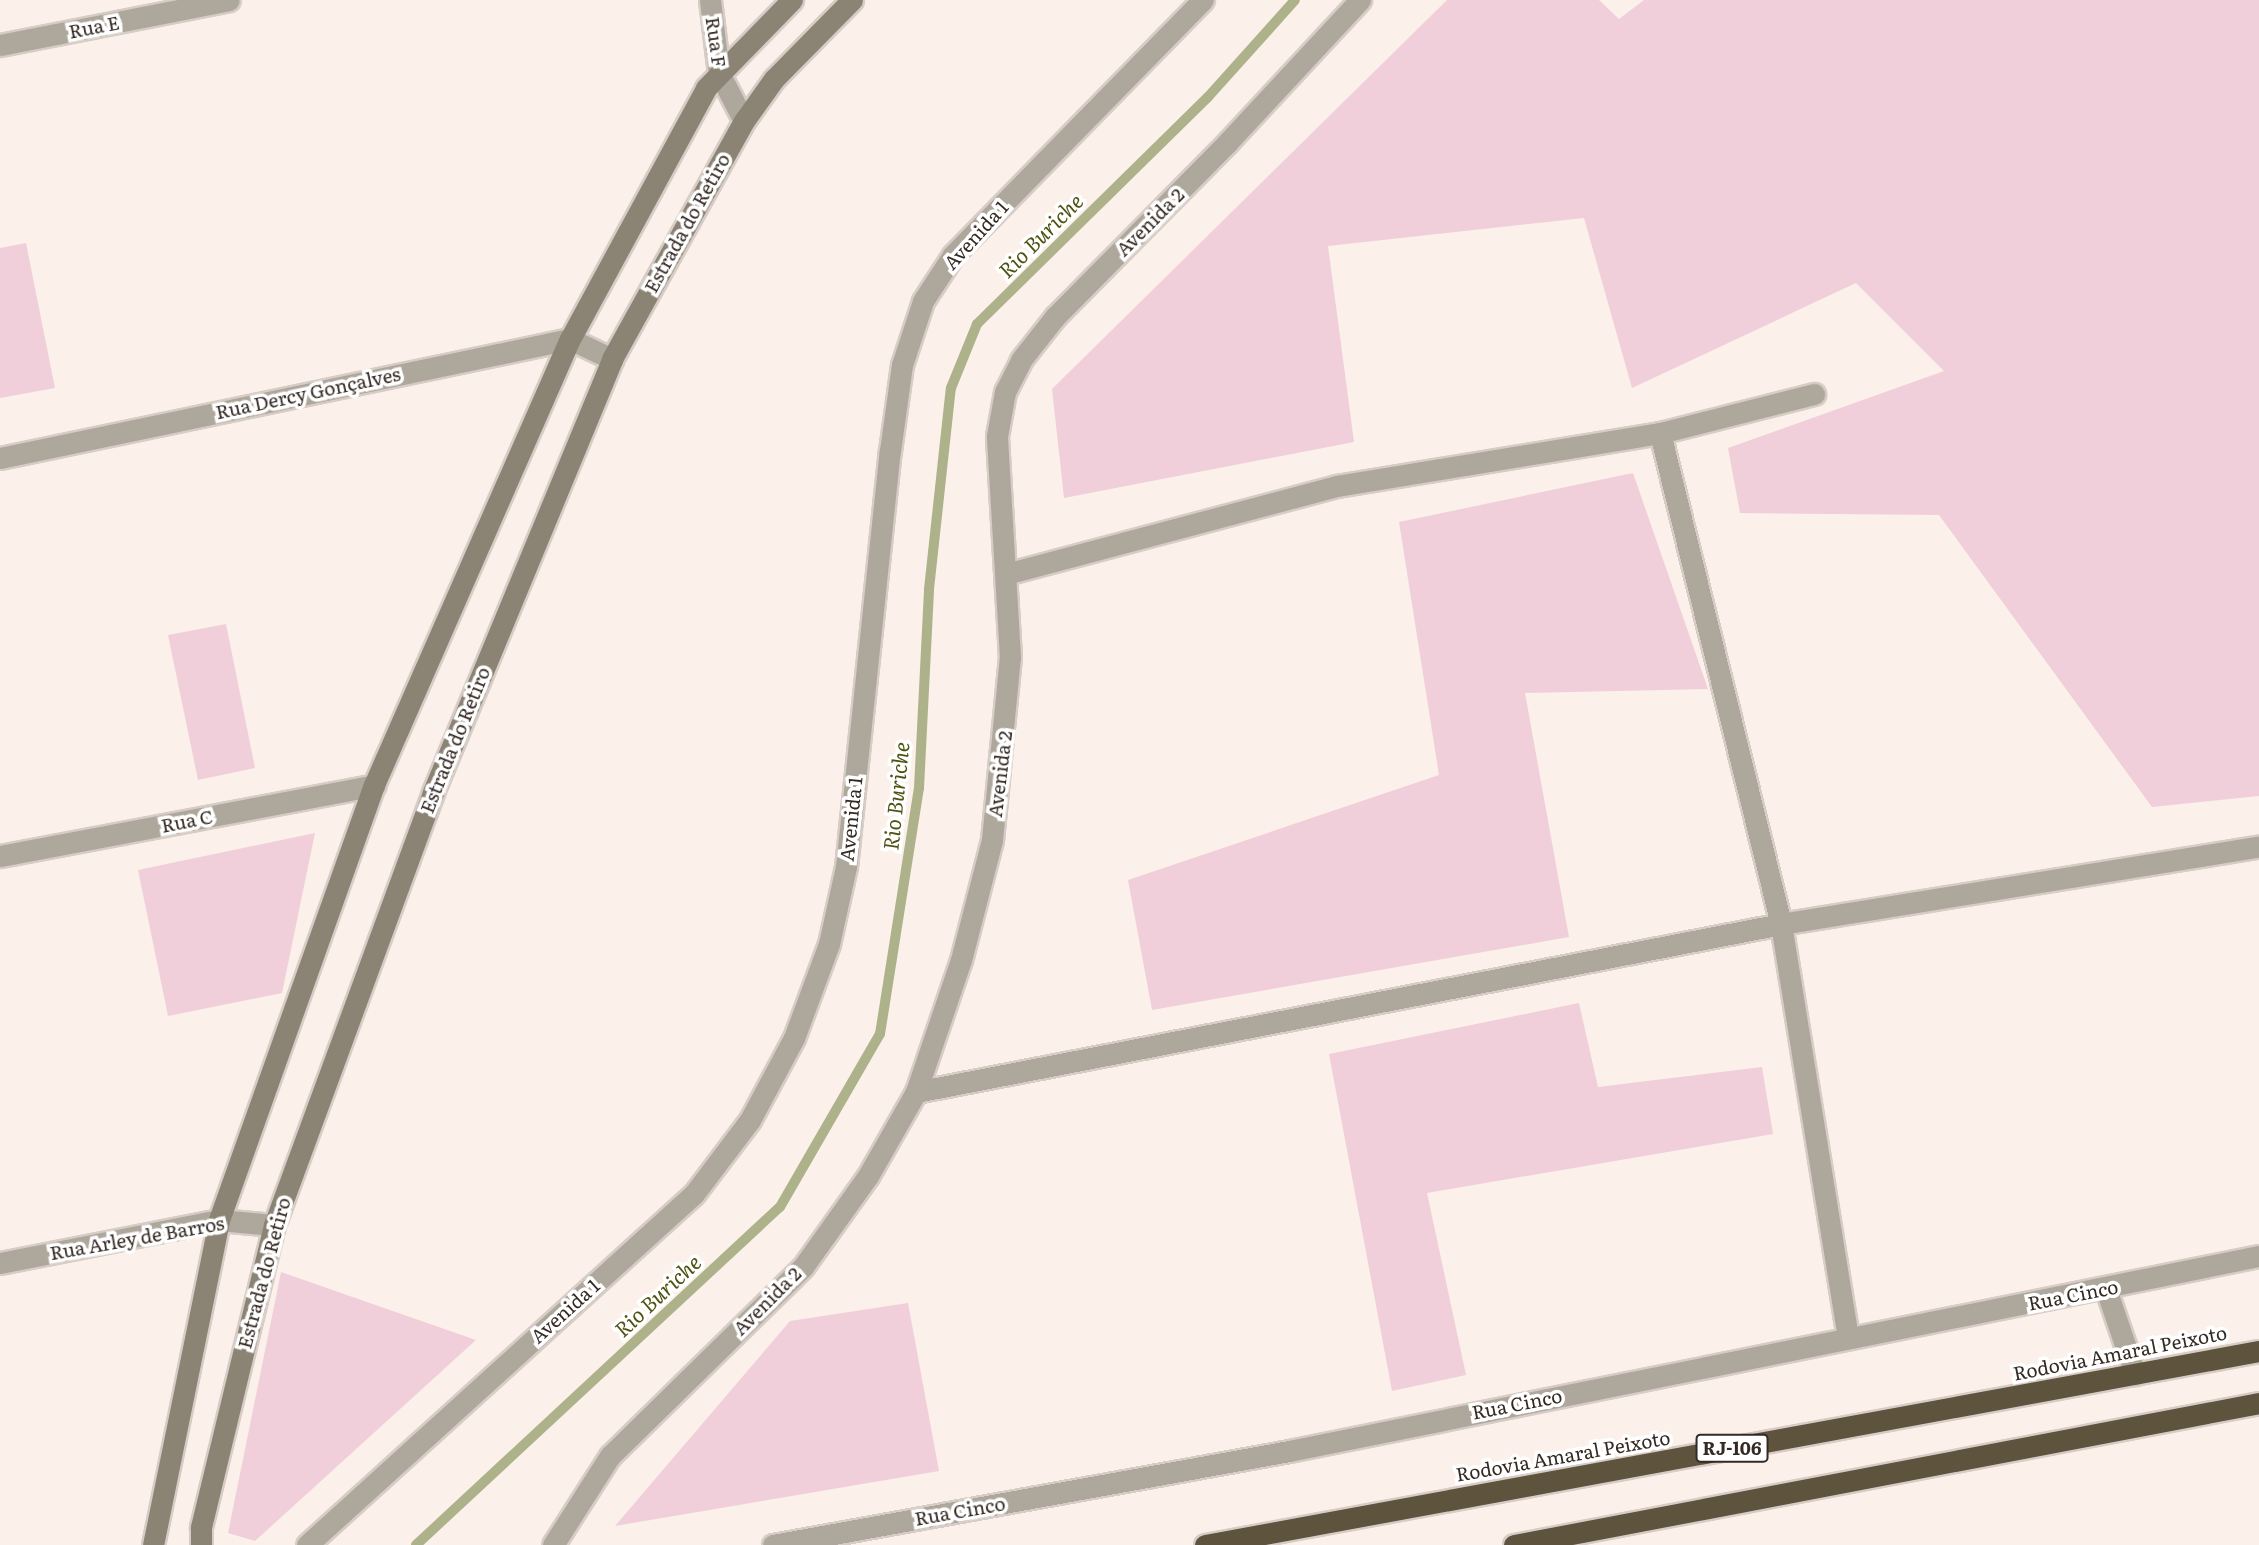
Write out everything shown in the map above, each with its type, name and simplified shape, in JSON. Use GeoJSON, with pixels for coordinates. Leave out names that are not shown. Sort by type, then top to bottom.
{"type":"FeatureCollection","features":[{"type":"Feature","properties":{"kind":"highway","name":"Rodovia Amaral Peixoto"},"geometry":{"type":"LineString","coordinates":[[1205,1545],[2259,1351]]}},
{"type":"Feature","properties":{"kind":"highway"},"geometry":{"type":"LineString","coordinates":[[1514,1545],[2259,1403]]}},
{"type":"Feature","properties":{"kind":"street","name":"Rua E"},"geometry":{"type":"LineString","coordinates":[[0,46],[229,0]]}},
{"type":"Feature","properties":{"kind":"street","name":"Rua F"},"geometry":{"type":"LineString","coordinates":[[710,0],[719,74],[744,121]]}},
{"type":"Feature","properties":{"kind":"street"},"geometry":{"type":"LineString","coordinates":[[153,1545],[219,1220],[374,785],[570,339],[706,88],[792,0]]}},
{"type":"Feature","properties":{"kind":"street","name":"Estrada do Retiro"},"geometry":{"type":"LineString","coordinates":[[201,1545],[201,1527],[274,1225],[433,792],[612,359],[744,121],[774,79],[852,0]]}},
{"type":"Feature","properties":{"kind":"street","name":"Avenida 1"},"geometry":{"type":"LineString","coordinates":[[307,1545],[694,1194],[750,1121],[794,1038],[829,944],[846,867],[890,451],[902,365],[923,301],[953,256],[1203,0]]}},
{"type":"Feature","properties":{"kind":"street","name":"Avenida 2"},"geometry":{"type":"LineString","coordinates":[[553,1545],[610,1456],[803,1267],[868,1175],[916,1091],[961,960],[992,840],[1010,657],[1006,573],[998,502],[997,436],[1005,392],[1021,360],[1055,317],[1228,142],[1360,0]]}},
{"type":"Feature","properties":{"kind":"street"},"geometry":{"type":"LineString","coordinates":[[570,339],[612,359]]}},
{"type":"Feature","properties":{"kind":"street","name":"Rua Dercy Gonçalves"},"geometry":{"type":"LineString","coordinates":[[0,458],[570,339]]}},
{"type":"Feature","properties":{"kind":"street"},"geometry":{"type":"LineString","coordinates":[[1006,573],[1337,486],[1660,433],[1814,394]]}},
{"type":"Feature","properties":{"kind":"street"},"geometry":{"type":"LineString","coordinates":[[1660,433],[1781,924],[1848,1337]]}},
{"type":"Feature","properties":{"kind":"street","name":"Rua C"},"geometry":{"type":"LineString","coordinates":[[0,856],[374,785]]}},
{"type":"Feature","properties":{"kind":"street"},"geometry":{"type":"LineString","coordinates":[[916,1091],[1781,924],[2259,847]]}},
{"type":"Feature","properties":{"kind":"street","name":"Rua Arley de Barros"},"geometry":{"type":"LineString","coordinates":[[0,1263],[219,1220],[274,1225]]}},
{"type":"Feature","properties":{"kind":"street","name":"Rua Cinco"},"geometry":{"type":"LineString","coordinates":[[773,1545],[1289,1451],[1848,1337],[2106,1289],[2259,1256]]}},
{"type":"Feature","properties":{"kind":"street"},"geometry":{"type":"LineString","coordinates":[[2106,1289],[2135,1374]]}},
{"type":"Feature","properties":{"kind":"shaded area"},"geometry":{"type":"Polygon","coordinates":[[[1447,0],[1599,0],[1619,19],[1644,0],[2259,0],[2259,796],[2152,807],[1939,515],[1740,513],[1728,448],[1944,371],[1856,283],[1632,388],[1584,218],[1328,246],[1354,442],[1064,498],[1052,389],[1447,0]]]}},
{"type":"Feature","properties":{"kind":"shaded area"},"geometry":{"type":"Polygon","coordinates":[[[26,243],[55,388],[0,398],[0,248],[26,243]]]}},
{"type":"Feature","properties":{"kind":"shaded area"},"geometry":{"type":"Polygon","coordinates":[[[1633,473],[1708,689],[1525,693],[1569,937],[1152,1010],[1128,880],[1439,775],[1399,522],[1633,473]]]}},
{"type":"Feature","properties":{"kind":"shaded area"},"geometry":{"type":"Polygon","coordinates":[[[226,624],[255,768],[198,780],[168,635],[226,624]]]}},
{"type":"Feature","properties":{"kind":"shaded area"},"geometry":{"type":"Polygon","coordinates":[[[315,833],[282,993],[168,1016],[138,870],[315,833]]]}},
{"type":"Feature","properties":{"kind":"shaded area"},"geometry":{"type":"Polygon","coordinates":[[[1579,1003],[1598,1087],[1762,1067],[1773,1134],[1427,1193],[1466,1375],[1392,1391],[1329,1054],[1579,1003]]]}},
{"type":"Feature","properties":{"kind":"shaded area"},"geometry":{"type":"Polygon","coordinates":[[[281,1272],[476,1340],[255,1541],[228,1533],[281,1272]]]}},
{"type":"Feature","properties":{"kind":"shaded area"},"geometry":{"type":"Polygon","coordinates":[[[908,1303],[939,1471],[615,1526],[790,1321],[908,1303]]]}},
{"type":"Feature","properties":{"kind":"waterway","name":"Rio Buriche"},"geometry":{"type":"LineString","coordinates":[[416,1545],[780,1207],[880,1034],[919,788],[929,589],[951,388],[977,324],[1208,97],[1295,0]]}}]}
